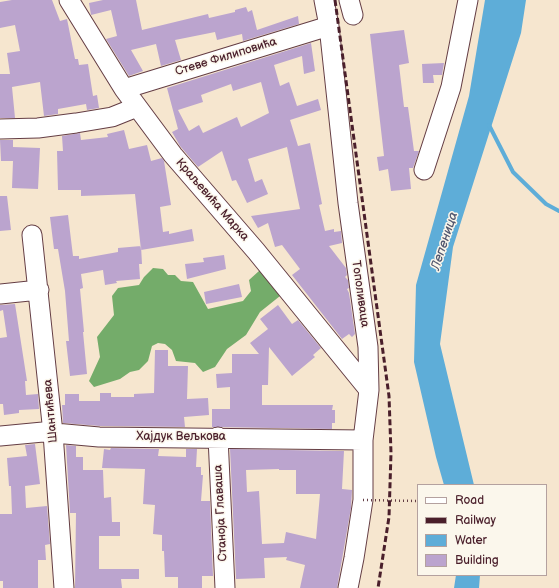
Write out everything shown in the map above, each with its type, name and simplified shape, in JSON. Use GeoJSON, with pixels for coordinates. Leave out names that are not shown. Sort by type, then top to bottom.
{"type":"FeatureCollection","features":[{"type":"Feature","properties":{"kind":"street","name":"Краљевића Марка"},"geometry":{"type":"LineString","coordinates":[[69,0],[124,89],[173,155],[256,251],[369,390]]}},
{"type":"Feature","properties":{"kind":"street","name":"Тополиваца"},"geometry":{"type":"LineString","coordinates":[[324,0],[329,26],[348,203],[368,347],[369,390],[363,440],[363,500],[348,588]]}},
{"type":"Feature","properties":{"kind":"street"},"geometry":{"type":"LineString","coordinates":[[424,170],[451,87],[468,0]]}},
{"type":"Feature","properties":{"kind":"street","name":"Стеве Филиповића"},"geometry":{"type":"LineString","coordinates":[[124,89],[329,26]]}},
{"type":"Feature","properties":{"kind":"street"},"geometry":{"type":"LineString","coordinates":[[0,129],[38,128],[76,123],[112,117],[137,107]]}},
{"type":"Feature","properties":{"kind":"street","name":"Шантићева"},"geometry":{"type":"LineString","coordinates":[[32,235],[53,433],[64,588]]}},
{"type":"Feature","properties":{"kind":"street"},"geometry":{"type":"LineString","coordinates":[[0,294],[39,290]]}},
{"type":"Feature","properties":{"kind":"street","name":"Хајдук Вељкова"},"geometry":{"type":"LineString","coordinates":[[0,436],[32,432],[99,437],[218,437],[363,440]]}},
{"type":"Feature","properties":{"kind":"street","name":"Станоја Главаша"},"geometry":{"type":"LineString","coordinates":[[218,437],[225,588]]}},
{"type":"Feature","properties":{"kind":"path"},"geometry":{"type":"LineString","coordinates":[[363,500],[417,501]]}},
{"type":"Feature","properties":{"kind":"green space"},"geometry":{"type":"Polygon","coordinates":[[[153,268],[163,269],[168,275],[175,275],[181,281],[193,282],[208,309],[243,301],[251,291],[249,280],[259,271],[264,270],[280,296],[260,312],[246,335],[227,349],[215,367],[203,372],[195,363],[176,361],[172,350],[165,344],[158,343],[152,346],[148,361],[139,370],[130,372],[120,379],[94,387],[89,381],[100,357],[97,337],[114,315],[112,296],[118,288],[139,285],[144,277],[153,268]]]}},
{"type":"Feature","properties":{"kind":"water","name":"Лепеница"},"geometry":{"type":"Polygon","coordinates":[[[485,0],[526,0],[521,33],[453,247],[440,344],[474,484],[444,484],[414,362],[416,285],[469,96],[485,0]]]}},
{"type":"Feature","properties":{"kind":"water"},"geometry":{"type":"Polygon","coordinates":[[[456,576],[480,576],[479,588],[454,588],[456,576]]]}},
{"type":"Feature","properties":{"kind":"building"},"geometry":{"type":"Polygon","coordinates":[[[12,0],[52,0],[60,21],[67,19],[75,59],[78,59],[79,65],[88,64],[93,96],[97,95],[99,108],[87,110],[86,104],[58,109],[58,114],[44,116],[40,82],[12,87],[15,118],[0,118],[0,74],[10,74],[7,53],[20,51],[15,25],[0,28],[0,2],[12,0]]]}},
{"type":"Feature","properties":{"kind":"building"},"geometry":{"type":"Polygon","coordinates":[[[103,0],[136,0],[142,30],[208,14],[209,18],[235,12],[235,10],[246,7],[248,12],[252,10],[257,30],[298,16],[299,24],[243,41],[242,34],[217,40],[215,32],[175,40],[181,60],[161,66],[156,44],[131,50],[143,71],[129,76],[106,39],[117,36],[111,10],[91,15],[89,3],[103,0]]]}},
{"type":"Feature","properties":{"kind":"building"},"geometry":{"type":"Polygon","coordinates":[[[404,30],[409,63],[399,65],[404,107],[408,107],[414,151],[419,151],[413,168],[409,168],[411,189],[391,191],[388,169],[379,171],[377,157],[384,156],[370,34],[404,30]]]}},
{"type":"Feature","properties":{"kind":"building"},"geometry":{"type":"Polygon","coordinates":[[[311,43],[315,71],[304,74],[302,56],[274,65],[280,86],[289,82],[297,106],[318,99],[321,110],[290,120],[298,146],[310,143],[322,204],[319,205],[325,231],[334,229],[334,232],[341,231],[342,243],[329,246],[346,268],[347,275],[345,277],[348,280],[349,288],[347,289],[349,293],[355,334],[352,337],[349,334],[342,339],[292,275],[300,269],[282,245],[275,247],[268,223],[258,228],[251,216],[300,209],[287,147],[248,159],[255,182],[262,179],[268,194],[247,203],[236,180],[232,181],[222,151],[198,167],[180,146],[172,132],[178,129],[167,88],[311,43]],[[261,82],[233,91],[231,84],[201,95],[203,102],[178,110],[189,131],[199,125],[203,133],[237,117],[241,127],[269,113],[261,82]]]}},
{"type":"Feature","properties":{"kind":"building"},"geometry":{"type":"Polygon","coordinates":[[[444,63],[442,75],[433,75],[434,83],[423,83],[422,64],[444,63]]]}},
{"type":"Feature","properties":{"kind":"building"},"geometry":{"type":"Polygon","coordinates":[[[124,130],[129,149],[147,145],[151,161],[162,158],[164,161],[171,205],[160,207],[163,232],[169,231],[169,234],[192,229],[194,241],[141,250],[135,194],[81,196],[81,190],[58,190],[57,151],[63,151],[62,136],[80,133],[81,140],[108,137],[107,134],[124,130]]]}},
{"type":"Feature","properties":{"kind":"building"},"geometry":{"type":"Polygon","coordinates":[[[0,140],[13,140],[13,147],[40,148],[38,189],[12,188],[13,161],[1,161],[0,140]]]}},
{"type":"Feature","properties":{"kind":"building"},"geometry":{"type":"Polygon","coordinates":[[[0,196],[7,196],[11,230],[0,231],[0,196]]]}},
{"type":"Feature","properties":{"kind":"building"},"geometry":{"type":"Polygon","coordinates":[[[68,215],[73,256],[79,256],[79,259],[118,252],[118,248],[141,246],[142,264],[139,264],[140,279],[116,281],[117,283],[105,285],[103,270],[81,274],[83,288],[80,289],[87,374],[70,376],[66,341],[69,341],[65,291],[58,249],[54,249],[50,217],[68,215]]]}},
{"type":"Feature","properties":{"kind":"building"},"geometry":{"type":"Polygon","coordinates":[[[224,255],[226,269],[187,279],[185,264],[204,262],[203,258],[224,255]]]}},
{"type":"Feature","properties":{"kind":"building"},"geometry":{"type":"Polygon","coordinates":[[[239,284],[242,297],[206,304],[204,292],[239,284]]]}},
{"type":"Feature","properties":{"kind":"building"},"geometry":{"type":"Polygon","coordinates":[[[15,304],[27,381],[25,381],[26,395],[38,394],[39,409],[19,410],[19,413],[4,415],[3,404],[0,404],[0,338],[7,337],[3,310],[0,311],[0,305],[15,304]]]}},
{"type":"Feature","properties":{"kind":"building"},"geometry":{"type":"Polygon","coordinates":[[[278,305],[292,324],[298,320],[321,348],[313,355],[315,357],[292,376],[269,347],[268,385],[262,385],[262,405],[333,405],[332,410],[335,410],[335,423],[332,423],[332,429],[212,427],[212,409],[230,409],[230,387],[217,388],[216,374],[232,373],[232,354],[259,354],[250,343],[268,329],[260,319],[278,305]]]}},
{"type":"Feature","properties":{"kind":"building"},"geometry":{"type":"Polygon","coordinates":[[[155,350],[168,350],[168,366],[188,366],[187,399],[208,398],[209,415],[184,417],[185,427],[100,426],[63,423],[62,405],[65,405],[65,394],[79,394],[79,401],[100,401],[100,393],[111,393],[111,397],[134,397],[134,394],[154,393],[155,350]]]}},
{"type":"Feature","properties":{"kind":"building"},"geometry":{"type":"Polygon","coordinates":[[[35,444],[40,484],[25,486],[26,508],[47,506],[50,544],[45,545],[46,560],[38,560],[38,588],[3,588],[3,581],[0,581],[0,514],[12,514],[11,486],[9,486],[7,458],[27,456],[25,445],[35,444]]]}},
{"type":"Feature","properties":{"kind":"building"},"geometry":{"type":"Polygon","coordinates":[[[66,445],[76,446],[76,457],[83,457],[83,470],[103,470],[104,498],[111,497],[112,522],[120,522],[120,536],[99,536],[99,569],[139,569],[139,579],[121,579],[122,588],[75,588],[76,513],[70,513],[66,445]]]}},
{"type":"Feature","properties":{"kind":"building"},"geometry":{"type":"Polygon","coordinates":[[[111,448],[159,449],[158,456],[186,457],[186,449],[197,449],[196,467],[201,467],[201,475],[203,475],[201,501],[210,501],[213,576],[202,576],[202,588],[178,588],[178,577],[165,577],[162,535],[153,534],[155,505],[143,504],[145,469],[102,468],[104,449],[110,450],[111,448]]]}},
{"type":"Feature","properties":{"kind":"building"},"geometry":{"type":"Polygon","coordinates":[[[230,449],[344,451],[342,489],[352,490],[351,508],[337,588],[300,588],[305,565],[286,560],[287,557],[264,558],[265,578],[236,579],[230,449]],[[246,470],[247,492],[259,491],[262,544],[284,543],[286,532],[316,539],[320,494],[296,494],[296,470],[246,470]]]}},
{"type":"Feature","properties":{"kind":"waterway"},"geometry":{"type":"LineString","coordinates":[[489,125],[513,172],[546,204],[559,211]]}},
{"type":"Feature","properties":{"kind":"railway"},"geometry":{"type":"LineString","coordinates":[[335,0],[389,396],[391,453],[389,517],[378,588]]}}]}
